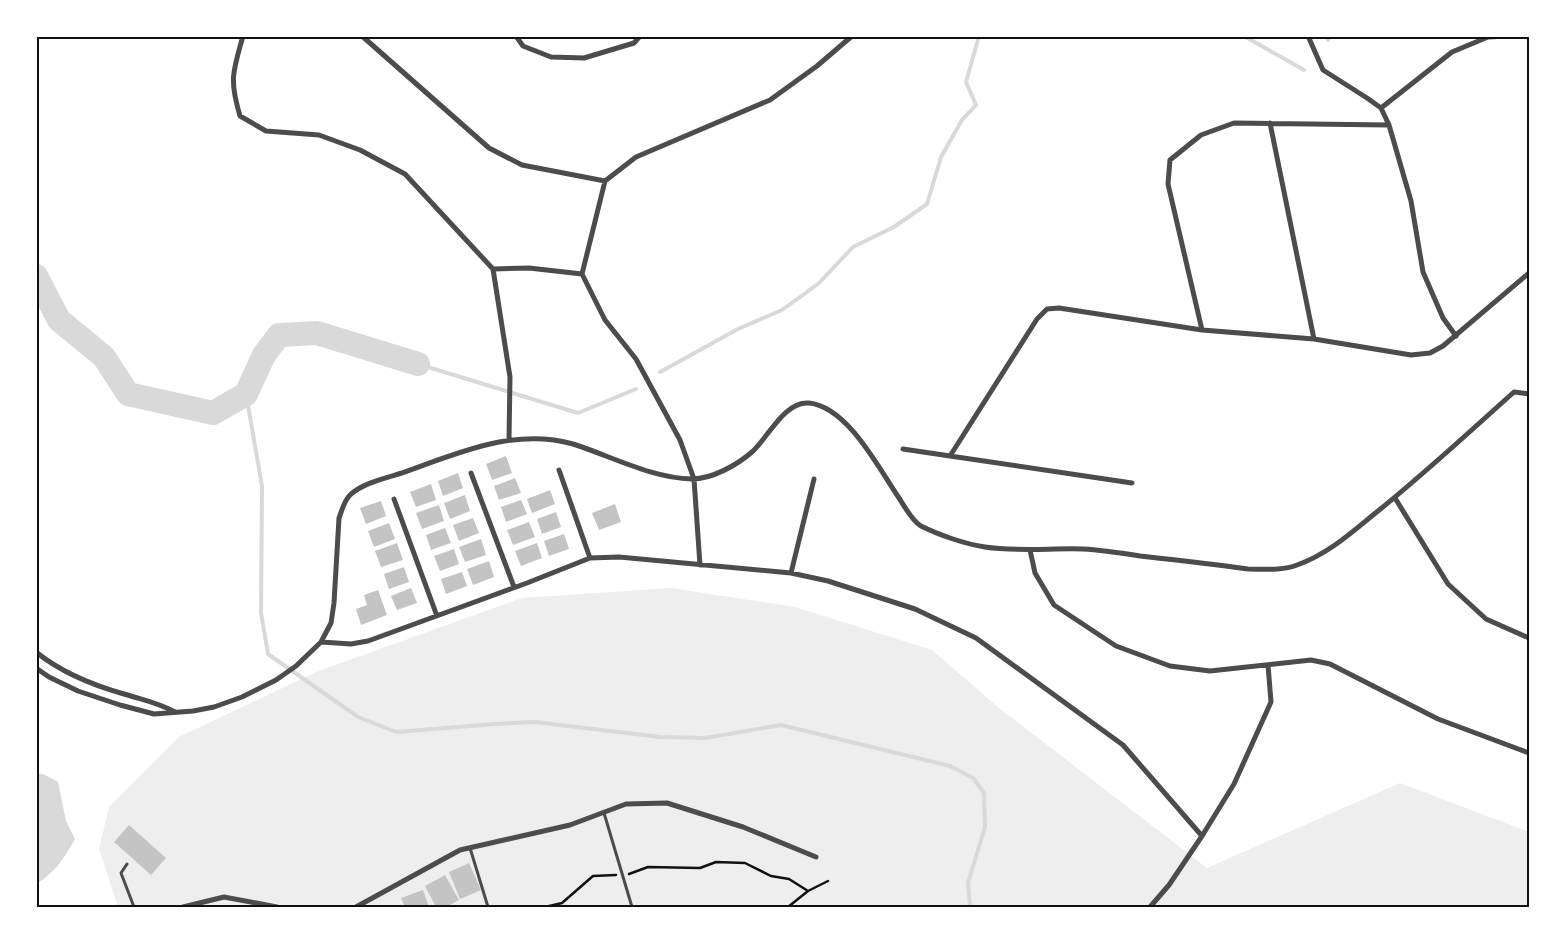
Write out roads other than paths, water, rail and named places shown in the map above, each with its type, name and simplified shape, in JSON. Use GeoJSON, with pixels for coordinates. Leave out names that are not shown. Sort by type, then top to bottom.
{"type":"FeatureCollection","features":[{"type":"Feature","properties":{"kind":"street"},"geometry":{"type":"LineString","coordinates":[[242,36],[232,74],[233,94],[240,116],[266,131],[319,135],[360,150],[405,174],[493,269],[510,377],[509,440]]}},
{"type":"Feature","properties":{"kind":"street"},"geometry":{"type":"LineString","coordinates":[[362,36],[489,148],[522,165],[605,181]]}},
{"type":"Feature","properties":{"kind":"street"},"geometry":{"type":"LineString","coordinates":[[516,36],[524,46],[551,57],[584,58],[634,43],[640,36]]}},
{"type":"Feature","properties":{"kind":"street"},"geometry":{"type":"LineString","coordinates":[[700,565],[694,479],[680,440],[636,360],[605,320],[582,274],[605,181],[636,157],[770,100],[817,66],[852,36]]}},
{"type":"Feature","properties":{"kind":"street"},"geometry":{"type":"LineString","coordinates":[[1308,36],[1323,70],[1380,108],[1389,125],[1411,202],[1424,272],[1442,318],[1456,336]]}},
{"type":"Feature","properties":{"kind":"street"},"geometry":{"type":"LineString","coordinates":[[1380,108],[1452,52],[1488,37],[1507,36]]}},
{"type":"Feature","properties":{"kind":"street"},"geometry":{"type":"LineString","coordinates":[[1202,330],[1168,184],[1170,160],[1201,135],[1234,123],[1389,125]]}},
{"type":"Feature","properties":{"kind":"street"},"geometry":{"type":"LineString","coordinates":[[1270,123],[1314,339]]}},
{"type":"Feature","properties":{"kind":"street"},"geometry":{"type":"LineString","coordinates":[[493,269],[528,268],[582,274]]}},
{"type":"Feature","properties":{"kind":"street"},"geometry":{"type":"LineString","coordinates":[[950,456],[1037,318],[1047,309],[1059,308],[1202,330],[1314,339],[1411,355],[1430,352],[1456,336],[1529,273]]}},
{"type":"Feature","properties":{"kind":"street"},"geometry":{"type":"LineString","coordinates":[[36,668],[49,677],[78,691],[154,714],[194,711],[214,707],[242,697],[276,680],[296,666],[321,642],[331,623],[334,603],[339,518],[343,506],[350,496],[360,488],[382,480],[480,446],[509,440],[540,440],[571,444],[672,477],[694,479],[713,475],[735,464],[752,452],[778,419],[794,407],[807,403],[830,410],[848,424],[918,525],[942,535],[984,547],[1030,550],[1084,549],[1248,569],[1279,568],[1295,566],[1318,557],[1395,498],[1514,392],[1529,394]]}},
{"type":"Feature","properties":{"kind":"street"},"geometry":{"type":"LineString","coordinates":[[902,449],[1132,483]]}},
{"type":"Feature","properties":{"kind":"street"},"geometry":{"type":"LineString","coordinates":[[559,470],[590,558]]}},
{"type":"Feature","properties":{"kind":"street"},"geometry":{"type":"LineString","coordinates":[[471,473],[514,587]]}},
{"type":"Feature","properties":{"kind":"street"},"geometry":{"type":"LineString","coordinates":[[791,573],[814,479]]}},
{"type":"Feature","properties":{"kind":"street"},"geometry":{"type":"LineString","coordinates":[[1395,498],[1448,584],[1486,619],[1529,638]]}},
{"type":"Feature","properties":{"kind":"street"},"geometry":{"type":"LineString","coordinates":[[394,499],[437,616]]}},
{"type":"Feature","properties":{"kind":"street"},"geometry":{"type":"LineString","coordinates":[[1030,550],[1035,573],[1054,605],[1116,646],[1170,666],[1210,671],[1311,660],[1330,664],[1438,719],[1529,753]]}},
{"type":"Feature","properties":{"kind":"street"},"geometry":{"type":"LineString","coordinates":[[321,642],[352,644],[368,641],[590,558],[619,557],[791,573],[828,581],[915,608],[976,638],[1123,746],[1202,836]]}},
{"type":"Feature","properties":{"kind":"street"},"geometry":{"type":"LineString","coordinates":[[36,652],[54,666],[83,680],[123,694],[157,702],[175,712]]}},
{"type":"Feature","properties":{"kind":"street"},"geometry":{"type":"LineString","coordinates":[[1150,907],[1169,885],[1234,784],[1271,702],[1268,665]]}},
{"type":"Feature","properties":{"kind":"street"},"geometry":{"type":"LineString","coordinates":[[356,907],[460,850],[570,825],[626,804],[667,803],[743,827],[816,857]]}},
{"type":"Feature","properties":{"kind":"street"},"geometry":{"type":"LineString","coordinates":[[182,907],[224,897],[277,907]]}},
{"type":"Feature","properties":{"kind":"lane"},"geometry":{"type":"LineString","coordinates":[[604,813],[632,907]]}},
{"type":"Feature","properties":{"kind":"lane"},"geometry":{"type":"LineString","coordinates":[[470,847],[488,907]]}},
{"type":"Feature","properties":{"kind":"lane"},"geometry":{"type":"LineString","coordinates":[[127,864],[121,873],[134,907]]}},
{"type":"Feature","properties":{"kind":"waterway"},"geometry":{"type":"LineString","coordinates":[[660,372],[738,329],[782,310],[818,284],[853,247],[894,227],[927,204],[941,157],[962,120],[976,105],[966,82],[979,36]]}},
{"type":"Feature","properties":{"kind":"waterway"},"geometry":{"type":"LineString","coordinates":[[1244,36],[1304,70]]}},
{"type":"Feature","properties":{"kind":"waterway"},"geometry":{"type":"LineString","coordinates":[[1328,40],[1329,36]]}},
{"type":"Feature","properties":{"kind":"waterway"},"geometry":{"type":"LineString","coordinates":[[36,276],[59,320],[104,357],[128,394],[213,413],[246,394],[264,355],[279,335],[317,333],[418,364]]}},
{"type":"Feature","properties":{"kind":"waterway"},"geometry":{"type":"LineString","coordinates":[[418,364],[578,413],[636,389]]}},
{"type":"Feature","properties":{"kind":"waterway"},"geometry":{"type":"LineString","coordinates":[[246,394],[262,486],[261,613],[268,654],[358,717],[396,732],[535,722],[660,737],[705,738],[781,725],[950,766],[973,778],[984,793],[985,827],[968,883],[970,907]]}}]}
